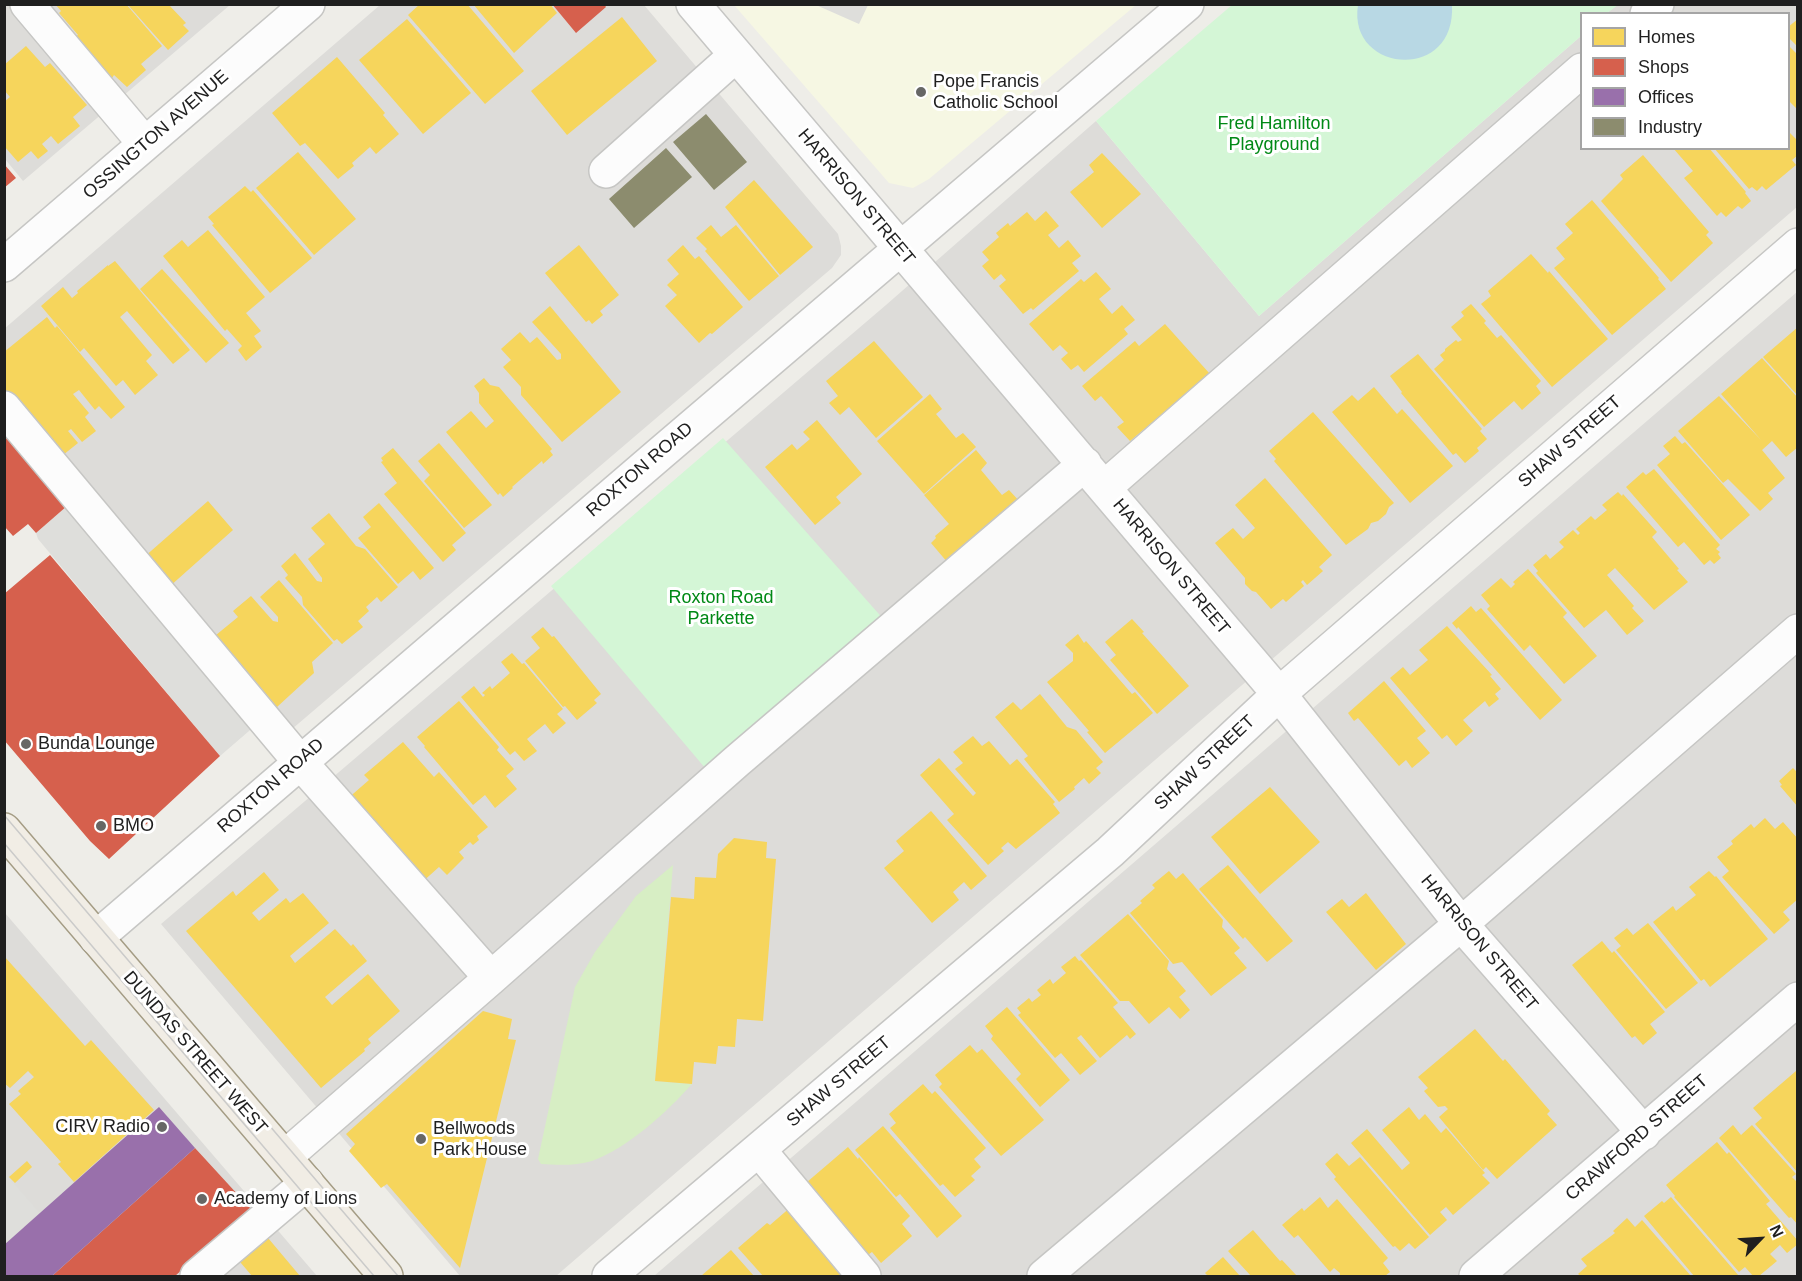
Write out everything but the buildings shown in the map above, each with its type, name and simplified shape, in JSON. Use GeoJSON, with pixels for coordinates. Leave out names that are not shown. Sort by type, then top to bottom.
{"type":"FeatureCollection","features":[{"type":"Feature","properties":{"kind":"main road","name":"DUNDAS STREET WEST"},"geometry":{"type":"LineString","coordinates":[[4,830],[386,1276]]}},
{"type":"Feature","properties":{"kind":"street"},"geometry":{"type":"LineString","coordinates":[[27,4],[145,144]]}},
{"type":"Feature","properties":{"kind":"street","name":"OSSINGTON AVENUE"},"geometry":{"type":"LineString","coordinates":[[4,266],[308,4]]}},
{"type":"Feature","properties":{"kind":"street","name":"HARRISON STREET"},"geometry":{"type":"LineString","coordinates":[[693,4],[1279,694],[1461,924],[1644,1133]]}},
{"type":"Feature","properties":{"kind":"street","name":"ROXTON ROAD"},"geometry":{"type":"LineString","coordinates":[[96,938],[1187,4]]}},
{"type":"Feature","properties":{"kind":"street"},"geometry":{"type":"LineString","coordinates":[[606,171],[736,55]]}},
{"type":"Feature","properties":{"kind":"street"},"geometry":{"type":"LineString","coordinates":[[285,1157],[737,761],[1095,476],[1580,71]]}},
{"type":"Feature","properties":{"kind":"street","name":"SHAW STREET"},"geometry":{"type":"LineString","coordinates":[[609,1276],[1110,852],[1279,694],[1797,245]]}},
{"type":"Feature","properties":{"kind":"street"},"geometry":{"type":"LineString","coordinates":[[4,408],[300,762],[491,978]]}},
{"type":"Feature","properties":{"kind":"street"},"geometry":{"type":"LineString","coordinates":[[1044,1276],[1461,924],[1797,630]]}},
{"type":"Feature","properties":{"kind":"street","name":"CRAWFORD STREET"},"geometry":{"type":"LineString","coordinates":[[1476,1276],[1797,999]]}},
{"type":"Feature","properties":{"kind":"street"},"geometry":{"type":"LineString","coordinates":[[759,1150],[864,1276]]}},
{"type":"Feature","properties":{"kind":"street"},"geometry":{"type":"LineString","coordinates":[[196,1276],[307,1183]]}},
{"type":"Feature","properties":{"kind":"shaded area"},"geometry":{"type":"Polygon","coordinates":[[[868,4],[859,24],[816,5],[868,4]]]}},
{"type":"Feature","properties":{"kind":"shaded area"},"geometry":{"type":"Polygon","coordinates":[[[1618,4],[1797,5],[1797,207],[556,1276],[460,1276],[161,924],[886,305],[1096,121],[1259,316],[1580,37],[1580,150],[1790,150],[1790,12],[1608,12],[1618,4]]]}},
{"type":"Feature","properties":{"kind":"shaded area"},"geometry":{"type":"Polygon","coordinates":[[[4,5],[230,5],[23,181],[5,159],[4,5]]]}},
{"type":"Feature","properties":{"kind":"shaded area"},"geometry":{"type":"Polygon","coordinates":[[[380,5],[644,5],[838,234],[841,255],[832,268],[278,741],[5,419],[4,329],[380,5]]]}},
{"type":"Feature","properties":{"kind":"shaded area","name":"Pope Francis Catholic School"},"geometry":{"type":"Polygon","coordinates":[[[734,5],[1136,5],[929,179],[913,188],[889,183],[734,5]]]}},
{"type":"Feature","properties":{"kind":"shaded area"},"geometry":{"type":"Polygon","coordinates":[[[1797,292],[1797,1276],[654,1276],[1334,690],[1797,292]]]}},
{"type":"Feature","properties":{"kind":"shaded area"},"geometry":{"type":"Polygon","coordinates":[[[67,506],[256,725],[220,756],[38,539],[36,533],[67,506]]]}},
{"type":"Feature","properties":{"kind":"shaded area"},"geometry":{"type":"Polygon","coordinates":[[[5,913],[317,1276],[5,1276],[5,913]]]}},
{"type":"Feature","properties":{"kind":"shaded area"},"geometry":{"type":"Polygon","coordinates":[[[4,1172],[40,1213],[4,1245],[4,1172]]]}},
{"type":"Feature","properties":{"kind":"green space","name":"Fred Hamilton Playground"},"geometry":{"type":"Polygon","coordinates":[[[1232,5],[1618,5],[1608,12],[1580,12],[1580,37],[1259,316],[1096,121],[1232,5]]]}},
{"type":"Feature","properties":{"kind":"green space","name":"Roxton Road Parkette"},"geometry":{"type":"Polygon","coordinates":[[[723,438],[886,622],[711,775],[551,586],[723,438]]]}},
{"type":"Feature","properties":{"kind":"green space"},"geometry":{"type":"Polygon","coordinates":[[[673,865],[655,1081],[692,1084],[646,1128],[606,1155],[580,1164],[541,1164],[538,1159],[575,987],[595,952],[636,896],[673,865]]]}},
{"type":"Feature","properties":{"kind":"water"},"geometry":{"type":"Polygon","coordinates":[[[1358,5],[1452,5],[1449,30],[1437,47],[1421,57],[1402,60],[1384,55],[1369,45],[1359,28],[1358,5]]]}},
{"type":"Feature","properties":{"kind":"tram line"},"geometry":{"type":"LineString","coordinates":[[4,815],[398,1276]]}},
{"type":"Feature","properties":{"kind":"tram line"},"geometry":{"type":"LineString","coordinates":[[4,843],[374,1276]]}},
{"type":"Feature","properties":{"kind":"place","name":"Pope Francis Catholic School"},"geometry":{"type":"Point","coordinates":[921,92]}},
{"type":"Feature","properties":{"kind":"place","name":"Bunda Lounge"},"geometry":{"type":"Point","coordinates":[26,744]}},
{"type":"Feature","properties":{"kind":"place","name":"BMO"},"geometry":{"type":"Point","coordinates":[101,826]}},
{"type":"Feature","properties":{"kind":"place","name":"CIRV Radio"},"geometry":{"type":"Point","coordinates":[162,1127]}},
{"type":"Feature","properties":{"kind":"place","name":"Bellwoods Park House"},"geometry":{"type":"Point","coordinates":[421,1139]}},
{"type":"Feature","properties":{"kind":"place","name":"Academy of Lions"},"geometry":{"type":"Point","coordinates":[202,1199]}}]}
